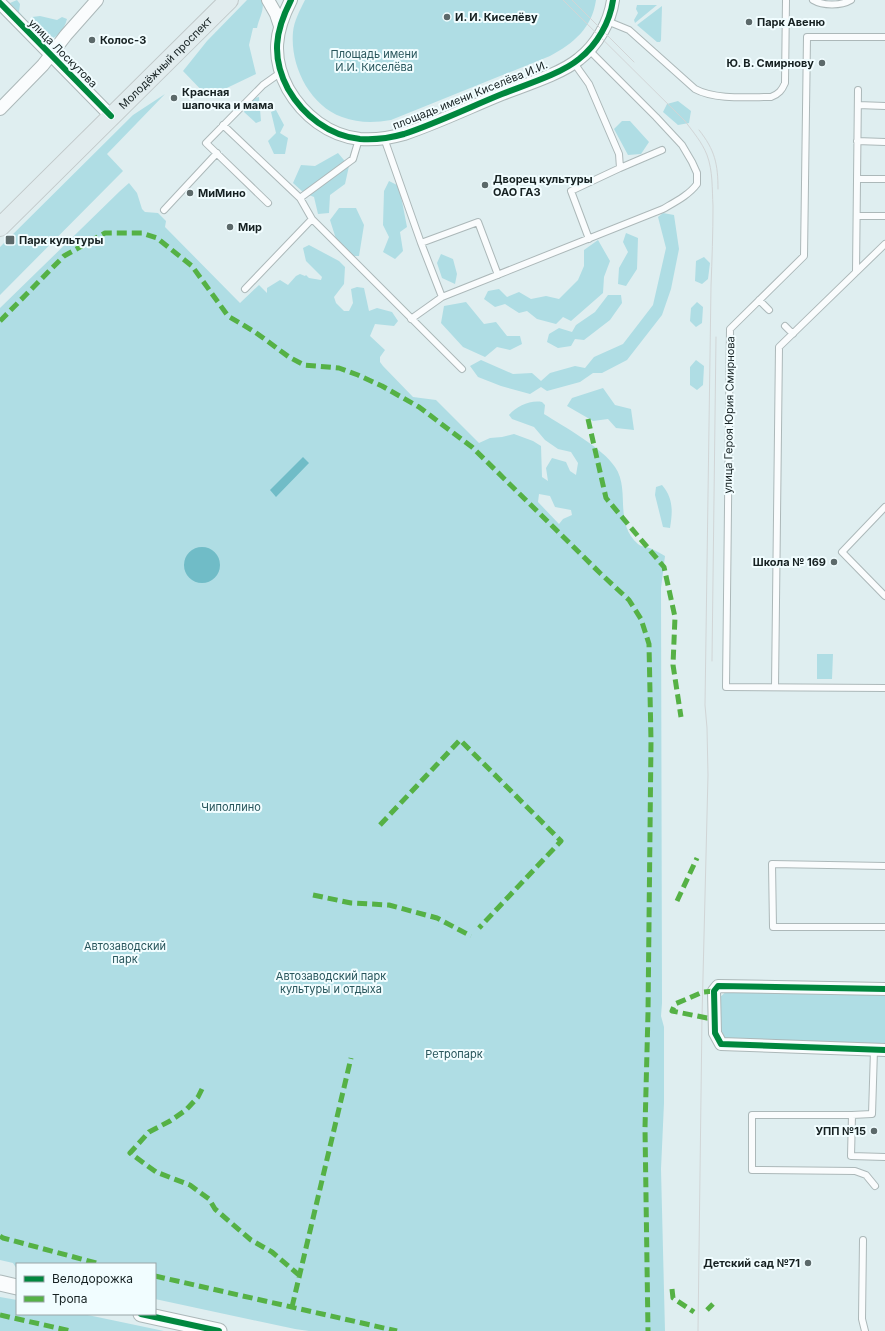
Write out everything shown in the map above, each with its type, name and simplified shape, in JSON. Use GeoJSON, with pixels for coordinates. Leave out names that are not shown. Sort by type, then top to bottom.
{"type":"FeatureCollection","features":[{"type":"Feature","properties":{"kind":"main road","name":"Молодёжный проспект"},"geometry":{"type":"LineString","coordinates":[[0,228],[229,0]]}},
{"type":"Feature","properties":{"kind":"street"},"geometry":{"type":"LineString","coordinates":[[0,109],[43,65],[66,35],[97,0]]}},
{"type":"Feature","properties":{"kind":"street"},"geometry":{"type":"LineString","coordinates":[[268,0],[276,14],[280,26]]}},
{"type":"Feature","properties":{"kind":"street","name":"площадь имени Киселёва И.И."},"geometry":{"type":"LineString","coordinates":[[291,0],[280,26],[276,44],[280,73],[292,96],[315,121],[337,133],[359,139],[384,138],[404,134],[546,76],[574,63],[589,50],[600,36],[608,22],[613,0]]}},
{"type":"Feature","properties":{"kind":"street","name":"улица Лоскутова"},"geometry":{"type":"LineString","coordinates":[[0,3],[111,116]]}},
{"type":"Feature","properties":{"kind":"street"},"geometry":{"type":"LineString","coordinates":[[880,1050],[721,1044],[715,1033],[714,991],[718,986],[885,989]]}},
{"type":"Feature","properties":{"kind":"street"},"geometry":{"type":"LineString","coordinates":[[0,1283],[16,1287]]}},
{"type":"Feature","properties":{"kind":"street"},"geometry":{"type":"LineString","coordinates":[[146,1315],[219,1331]]}},
{"type":"Feature","properties":{"kind":"lane"},"geometry":{"type":"LineString","coordinates":[[608,22],[629,30],[695,89],[702,93],[719,96],[771,97],[777,95],[783,89],[785,83],[786,0]]}},
{"type":"Feature","properties":{"kind":"lane"},"geometry":{"type":"LineString","coordinates":[[813,0],[819,4],[844,4],[851,0]]}},
{"type":"Feature","properties":{"kind":"lane","name":"улица Героя Юрия Смирнова"},"geometry":{"type":"LineString","coordinates":[[775,687],[726,687],[730,329],[804,256],[807,37],[885,37]]}},
{"type":"Feature","properties":{"kind":"lane"},"geometry":{"type":"LineString","coordinates":[[411,319],[442,297],[663,209],[692,190],[697,184],[698,179],[692,162],[682,145],[589,50]]}},
{"type":"Feature","properties":{"kind":"lane"},"geometry":{"type":"LineString","coordinates":[[574,63],[589,84],[619,154],[620,168]]}},
{"type":"Feature","properties":{"kind":"lane"},"geometry":{"type":"LineString","coordinates":[[268,203],[206,143],[263,85],[280,73]]}},
{"type":"Feature","properties":{"kind":"lane"},"geometry":{"type":"LineString","coordinates":[[856,272],[858,90]]}},
{"type":"Feature","properties":{"kind":"lane"},"geometry":{"type":"LineString","coordinates":[[858,106],[885,106]]}},
{"type":"Feature","properties":{"kind":"lane"},"geometry":{"type":"LineString","coordinates":[[223,125],[300,198],[312,219],[462,370]]}},
{"type":"Feature","properties":{"kind":"lane"},"geometry":{"type":"LineString","coordinates":[[384,138],[421,243],[442,297]]}},
{"type":"Feature","properties":{"kind":"lane"},"geometry":{"type":"LineString","coordinates":[[300,198],[353,159],[359,139]]}},
{"type":"Feature","properties":{"kind":"lane"},"geometry":{"type":"LineString","coordinates":[[858,141],[885,142]]}},
{"type":"Feature","properties":{"kind":"lane"},"geometry":{"type":"LineString","coordinates":[[589,239],[571,191],[662,150]]}},
{"type":"Feature","properties":{"kind":"lane"},"geometry":{"type":"LineString","coordinates":[[164,210],[217,153]]}},
{"type":"Feature","properties":{"kind":"lane"},"geometry":{"type":"LineString","coordinates":[[857,179],[885,179]]}},
{"type":"Feature","properties":{"kind":"lane"},"geometry":{"type":"LineString","coordinates":[[857,216],[885,216]]}},
{"type":"Feature","properties":{"kind":"lane"},"geometry":{"type":"LineString","coordinates":[[245,289],[312,219]]}},
{"type":"Feature","properties":{"kind":"lane"},"geometry":{"type":"LineString","coordinates":[[421,243],[478,222],[498,275]]}},
{"type":"Feature","properties":{"kind":"lane"},"geometry":{"type":"LineString","coordinates":[[885,244],[779,347],[775,687],[885,688]]}},
{"type":"Feature","properties":{"kind":"lane"},"geometry":{"type":"LineString","coordinates":[[759,300],[769,310]]}},
{"type":"Feature","properties":{"kind":"lane"},"geometry":{"type":"LineString","coordinates":[[785,326],[793,334]]}},
{"type":"Feature","properties":{"kind":"lane"},"geometry":{"type":"LineString","coordinates":[[885,507],[842,552],[885,596]]}},
{"type":"Feature","properties":{"kind":"lane"},"geometry":{"type":"LineString","coordinates":[[885,866],[772,864],[773,927],[885,927]]}},
{"type":"Feature","properties":{"kind":"lane"},"geometry":{"type":"LineString","coordinates":[[875,1186],[866,1175],[855,1171],[752,1170],[752,1115],[872,1114],[880,1050]]}},
{"type":"Feature","properties":{"kind":"lane"},"geometry":{"type":"LineString","coordinates":[[852,1115],[851,1156],[885,1157]]}},
{"type":"Feature","properties":{"kind":"lane"},"geometry":{"type":"LineString","coordinates":[[863,1240],[862,1319],[865,1331]]}},
{"type":"Feature","properties":{"kind":"green space"},"geometry":{"type":"Polygon","coordinates":[[[0,0],[6,0],[10,3],[17,0],[20,4],[19,12],[28,22],[33,24],[32,17],[40,16],[57,20],[62,17],[67,19],[66,23],[59,34],[45,43],[24,35],[0,12],[0,0]]]}},
{"type":"Feature","properties":{"kind":"green space"},"geometry":{"type":"Polygon","coordinates":[[[247,0],[262,0],[263,4],[257,28],[253,28],[249,45],[256,74],[208,97],[183,71],[207,41],[247,0]]]}},
{"type":"Feature","properties":{"kind":"green space","name":"Площадь имени И.И. Киселёва"},"geometry":{"type":"Polygon","coordinates":[[[305,0],[596,0],[594,10],[586,27],[567,46],[550,56],[391,120],[372,122],[348,119],[330,111],[311,94],[304,82],[298,70],[295,58],[293,32],[299,12],[305,0]]]}},
{"type":"Feature","properties":{"kind":"green space"},"geometry":{"type":"Polygon","coordinates":[[[637,5],[657,5],[635,23],[634,20],[638,13],[636,9],[637,5]]]}},
{"type":"Feature","properties":{"kind":"green space"},"geometry":{"type":"Polygon","coordinates":[[[662,6],[661,40],[660,42],[657,42],[637,25],[662,6]]]}},
{"type":"Feature","properties":{"kind":"green space"},"geometry":{"type":"Polygon","coordinates":[[[165,94],[107,154],[123,171],[0,295],[0,247],[133,115],[165,94]]]}},
{"type":"Feature","properties":{"kind":"green space"},"geometry":{"type":"Polygon","coordinates":[[[259,97],[261,121],[256,123],[244,112],[250,99],[259,97]]]}},
{"type":"Feature","properties":{"kind":"green space"},"geometry":{"type":"Polygon","coordinates":[[[678,101],[691,111],[689,123],[678,125],[663,112],[667,104],[678,101]]]}},
{"type":"Feature","properties":{"kind":"green space"},"geometry":{"type":"Polygon","coordinates":[[[276,110],[284,125],[280,133],[288,138],[285,154],[274,154],[268,141],[276,133],[271,112],[276,110]]]}},
{"type":"Feature","properties":{"kind":"green space"},"geometry":{"type":"Polygon","coordinates":[[[622,121],[630,121],[649,142],[641,154],[628,155],[614,129],[622,121]]]}},
{"type":"Feature","properties":{"kind":"green space"},"geometry":{"type":"Polygon","coordinates":[[[338,153],[349,166],[345,184],[330,195],[329,213],[318,214],[314,197],[304,193],[293,183],[301,165],[315,166],[338,153]]]}},
{"type":"Feature","properties":{"kind":"green space"},"geometry":{"type":"Polygon","coordinates":[[[389,181],[399,186],[407,227],[400,232],[403,251],[395,259],[383,252],[389,237],[383,225],[384,191],[389,181]]]}},
{"type":"Feature","properties":{"kind":"green space","name":"Автозаводский парк культуры и отдыха"},"geometry":{"type":"Polygon","coordinates":[[[129,183],[137,193],[142,209],[145,212],[158,213],[166,221],[165,227],[240,303],[259,285],[267,293],[267,288],[280,280],[288,285],[296,276],[300,274],[306,275],[309,278],[321,280],[322,277],[306,261],[303,248],[309,245],[339,261],[345,267],[344,284],[334,297],[336,303],[344,311],[349,311],[353,303],[351,289],[357,287],[364,288],[369,311],[377,308],[392,312],[398,321],[394,326],[375,324],[370,336],[385,350],[380,357],[380,362],[383,366],[413,397],[436,400],[479,443],[490,438],[514,434],[533,441],[541,446],[542,477],[548,481],[546,468],[552,458],[566,462],[570,471],[576,475],[578,463],[571,452],[558,449],[545,440],[534,427],[512,419],[509,415],[524,404],[542,402],[545,405],[544,414],[602,452],[615,467],[620,476],[624,516],[630,535],[639,545],[652,549],[665,556],[661,588],[661,1016],[664,1027],[664,1103],[661,1169],[665,1331],[309,1331],[156,1299],[156,1263],[16,1263],[16,1268],[13,1263],[0,1260],[0,308],[129,183]],[[539,494],[538,502],[559,524],[563,519],[572,515],[571,510],[555,507],[550,496],[539,494]]]}},
{"type":"Feature","properties":{"kind":"green space"},"geometry":{"type":"Polygon","coordinates":[[[339,208],[356,208],[364,225],[359,256],[350,256],[336,239],[330,220],[339,208]]]}},
{"type":"Feature","properties":{"kind":"green space"},"geometry":{"type":"Polygon","coordinates":[[[663,213],[674,215],[679,249],[671,289],[662,315],[627,360],[602,373],[593,373],[580,382],[547,391],[541,387],[530,394],[501,386],[478,377],[470,366],[481,360],[513,374],[532,373],[541,381],[550,373],[575,366],[585,368],[594,357],[623,344],[653,305],[666,248],[658,217],[663,213]]]}},
{"type":"Feature","properties":{"kind":"green space"},"geometry":{"type":"Polygon","coordinates":[[[626,233],[638,238],[637,269],[626,286],[618,284],[619,268],[628,252],[623,242],[626,233]]]}},
{"type":"Feature","properties":{"kind":"green space"},"geometry":{"type":"Polygon","coordinates":[[[598,240],[610,261],[604,277],[603,293],[571,321],[563,317],[556,324],[537,319],[527,311],[519,313],[505,304],[495,307],[484,299],[488,291],[499,289],[507,297],[519,292],[531,299],[546,296],[559,299],[578,280],[584,266],[584,250],[598,240]]]}},
{"type":"Feature","properties":{"kind":"green space"},"geometry":{"type":"Polygon","coordinates":[[[441,254],[453,259],[457,274],[455,284],[442,278],[437,263],[441,254]]]}},
{"type":"Feature","properties":{"kind":"green space"},"geometry":{"type":"Polygon","coordinates":[[[704,257],[710,263],[708,279],[702,284],[695,281],[696,261],[704,257]]]}},
{"type":"Feature","properties":{"kind":"green space"},"geometry":{"type":"Polygon","coordinates":[[[608,295],[621,295],[622,303],[610,320],[584,340],[575,339],[571,346],[558,348],[547,342],[549,334],[559,328],[572,332],[576,325],[595,312],[608,295]]]}},
{"type":"Feature","properties":{"kind":"green space"},"geometry":{"type":"Polygon","coordinates":[[[466,302],[484,324],[496,322],[507,336],[520,336],[522,344],[510,350],[497,347],[485,357],[463,347],[441,323],[444,306],[466,302]]]}},
{"type":"Feature","properties":{"kind":"green space"},"geometry":{"type":"Polygon","coordinates":[[[697,302],[703,307],[702,323],[696,327],[690,321],[691,308],[697,302]]]}},
{"type":"Feature","properties":{"kind":"green space"},"geometry":{"type":"Polygon","coordinates":[[[696,360],[704,366],[703,385],[697,390],[690,385],[690,367],[696,360]]]}},
{"type":"Feature","properties":{"kind":"green space"},"geometry":{"type":"Polygon","coordinates":[[[603,388],[615,405],[631,409],[634,430],[616,428],[608,419],[593,421],[567,406],[572,398],[603,388]]]}},
{"type":"Feature","properties":{"kind":"green space"},"geometry":{"type":"Polygon","coordinates":[[[662,485],[666,490],[671,505],[672,516],[670,528],[663,527],[655,495],[656,487],[662,485]]]}},
{"type":"Feature","properties":{"kind":"green space"},"geometry":{"type":"Polygon","coordinates":[[[817,654],[833,654],[832,679],[817,679],[817,654]]]}},
{"type":"Feature","properties":{"kind":"green space"},"geometry":{"type":"Polygon","coordinates":[[[729,989],[885,992],[885,1044],[728,1041],[719,1033],[719,998],[729,989]]]}},
{"type":"Feature","properties":{"kind":"green space"},"geometry":{"type":"Polygon","coordinates":[[[0,1297],[16,1300],[16,1315],[88,1315],[164,1331],[0,1331],[0,1297]]]}},
{"type":"Feature","properties":{"kind":"shaded area"},"geometry":{"type":"Polygon","coordinates":[[[303,457],[309,463],[276,497],[270,490],[303,457]]]}},
{"type":"Feature","properties":{"kind":"shaded area"},"geometry":{"type":"Polygon","coordinates":[[[206,547],[215,552],[219,558],[219,572],[215,578],[206,583],[198,583],[189,578],[185,572],[184,561],[189,552],[195,548],[206,547]]]}},
{"type":"Feature","properties":{"kind":"tram line"},"geometry":{"type":"LineString","coordinates":[[563,0],[685,121],[705,150],[709,161],[711,174],[713,216],[705,705],[708,775],[702,1017],[698,1331]]}},
{"type":"Feature","properties":{"kind":"tram line"},"geometry":{"type":"LineString","coordinates":[[572,0],[634,62]]}},
{"type":"Feature","properties":{"kind":"tram line"},"geometry":{"type":"LineString","coordinates":[[699,130],[712,151],[716,165],[718,189]]}},
{"type":"Feature","properties":{"kind":"tram line"},"geometry":{"type":"LineString","coordinates":[[712,661],[716,337]]}},
{"type":"Feature","properties":{"kind":"marked path"},"geometry":{"type":"LineString","coordinates":[[0,321],[64,256],[105,233],[142,233],[157,238],[192,266],[228,316],[255,332],[289,357],[304,365],[339,368],[382,386],[419,407],[472,447],[629,600],[641,619],[649,644],[651,741],[648,1013],[645,1128],[648,1331]]}},
{"type":"Feature","properties":{"kind":"marked path"},"geometry":{"type":"LineString","coordinates":[[588,419],[606,498],[664,567],[675,617],[673,665],[681,717]]}},
{"type":"Feature","properties":{"kind":"marked path"},"geometry":{"type":"LineString","coordinates":[[380,825],[460,740],[561,841],[479,928]]}},
{"type":"Feature","properties":{"kind":"marked path"},"geometry":{"type":"LineString","coordinates":[[677,901],[697,858]]}},
{"type":"Feature","properties":{"kind":"marked path"},"geometry":{"type":"LineString","coordinates":[[313,895],[351,903],[389,905],[437,918],[471,936]]}},
{"type":"Feature","properties":{"kind":"marked path"},"geometry":{"type":"LineString","coordinates":[[714,991],[703,992],[675,1004],[672,1011],[707,1018],[715,1017]]}},
{"type":"Feature","properties":{"kind":"marked path"},"geometry":{"type":"LineString","coordinates":[[292,1307],[351,1058]]}},
{"type":"Feature","properties":{"kind":"marked path"},"geometry":{"type":"LineString","coordinates":[[202,1089],[198,1097],[186,1110],[170,1121],[149,1132],[130,1153],[156,1172],[190,1185],[209,1199],[215,1209],[251,1240],[272,1252],[299,1275]]}},
{"type":"Feature","properties":{"kind":"marked path"},"geometry":{"type":"LineString","coordinates":[[0,1236],[96,1263]]}},
{"type":"Feature","properties":{"kind":"marked path"},"geometry":{"type":"LineString","coordinates":[[156,1276],[397,1331]]}},
{"type":"Feature","properties":{"kind":"marked path"},"geometry":{"type":"LineString","coordinates":[[672,1289],[673,1298],[694,1312]]}},
{"type":"Feature","properties":{"kind":"marked path"},"geometry":{"type":"LineString","coordinates":[[707,1310],[713,1304]]}},
{"type":"Feature","properties":{"kind":"marked path"},"geometry":{"type":"LineString","coordinates":[[0,1315],[71,1331]]}},
{"type":"Feature","properties":{"kind":"cycle path"},"geometry":{"type":"LineString","coordinates":[[291,0],[281,22],[277,44],[279,66],[288,89],[301,107],[318,123],[338,134],[360,139],[393,137],[416,130],[563,70],[586,53],[597,40],[606,25],[613,0]]}},
{"type":"Feature","properties":{"kind":"cycle path"},"geometry":{"type":"LineString","coordinates":[[0,3],[111,116]]}},
{"type":"Feature","properties":{"kind":"cycle path"},"geometry":{"type":"LineString","coordinates":[[885,989],[718,986],[714,991],[715,1033],[721,1044],[885,1050]]}},
{"type":"Feature","properties":{"kind":"cycle path"},"geometry":{"type":"LineString","coordinates":[[146,1315],[219,1331]]}},
{"type":"Feature","properties":{"kind":"place","name":"И. И. Киселёву"},"geometry":{"type":"Point","coordinates":[447,17]}},
{"type":"Feature","properties":{"kind":"place","name":"Парк Авеню"},"geometry":{"type":"Point","coordinates":[749,22]}},
{"type":"Feature","properties":{"kind":"place","name":"Колос-3"},"geometry":{"type":"Point","coordinates":[92,40]}},
{"type":"Feature","properties":{"kind":"place","name":"Ю. В. Смирнову"},"geometry":{"type":"Point","coordinates":[822,63]}},
{"type":"Feature","properties":{"kind":"place","name":"Красная шапочка и мама"},"geometry":{"type":"Point","coordinates":[174,98]}},
{"type":"Feature","properties":{"kind":"place","name":"Дворец культуры ОАО ГАЗ"},"geometry":{"type":"Point","coordinates":[485,185]}},
{"type":"Feature","properties":{"kind":"place","name":"МиМино"},"geometry":{"type":"Point","coordinates":[190,193]}},
{"type":"Feature","properties":{"kind":"place","name":"Мир"},"geometry":{"type":"Point","coordinates":[230,227]}},
{"type":"Feature","properties":{"kind":"place","name":"Парк культуры"},"geometry":{"type":"Point","coordinates":[10,240]}},
{"type":"Feature","properties":{"kind":"place","name":"Школа № 169"},"geometry":{"type":"Point","coordinates":[834,562]}},
{"type":"Feature","properties":{"kind":"place","name":"УПП №15"},"geometry":{"type":"Point","coordinates":[874,1131]}},
{"type":"Feature","properties":{"kind":"place","name":"Детский сад №71"},"geometry":{"type":"Point","coordinates":[808,1263]}},
{"type":"Feature","properties":{"kind":"park label","name":"Чиполлино"},"geometry":{"type":"Point","coordinates":[231,807]}},
{"type":"Feature","properties":{"kind":"park label","name":"Автозаводский парк"},"geometry":{"type":"Point","coordinates":[125,952]}},
{"type":"Feature","properties":{"kind":"park label","name":"Ретропарк"},"geometry":{"type":"Point","coordinates":[454,1054]}}]}
